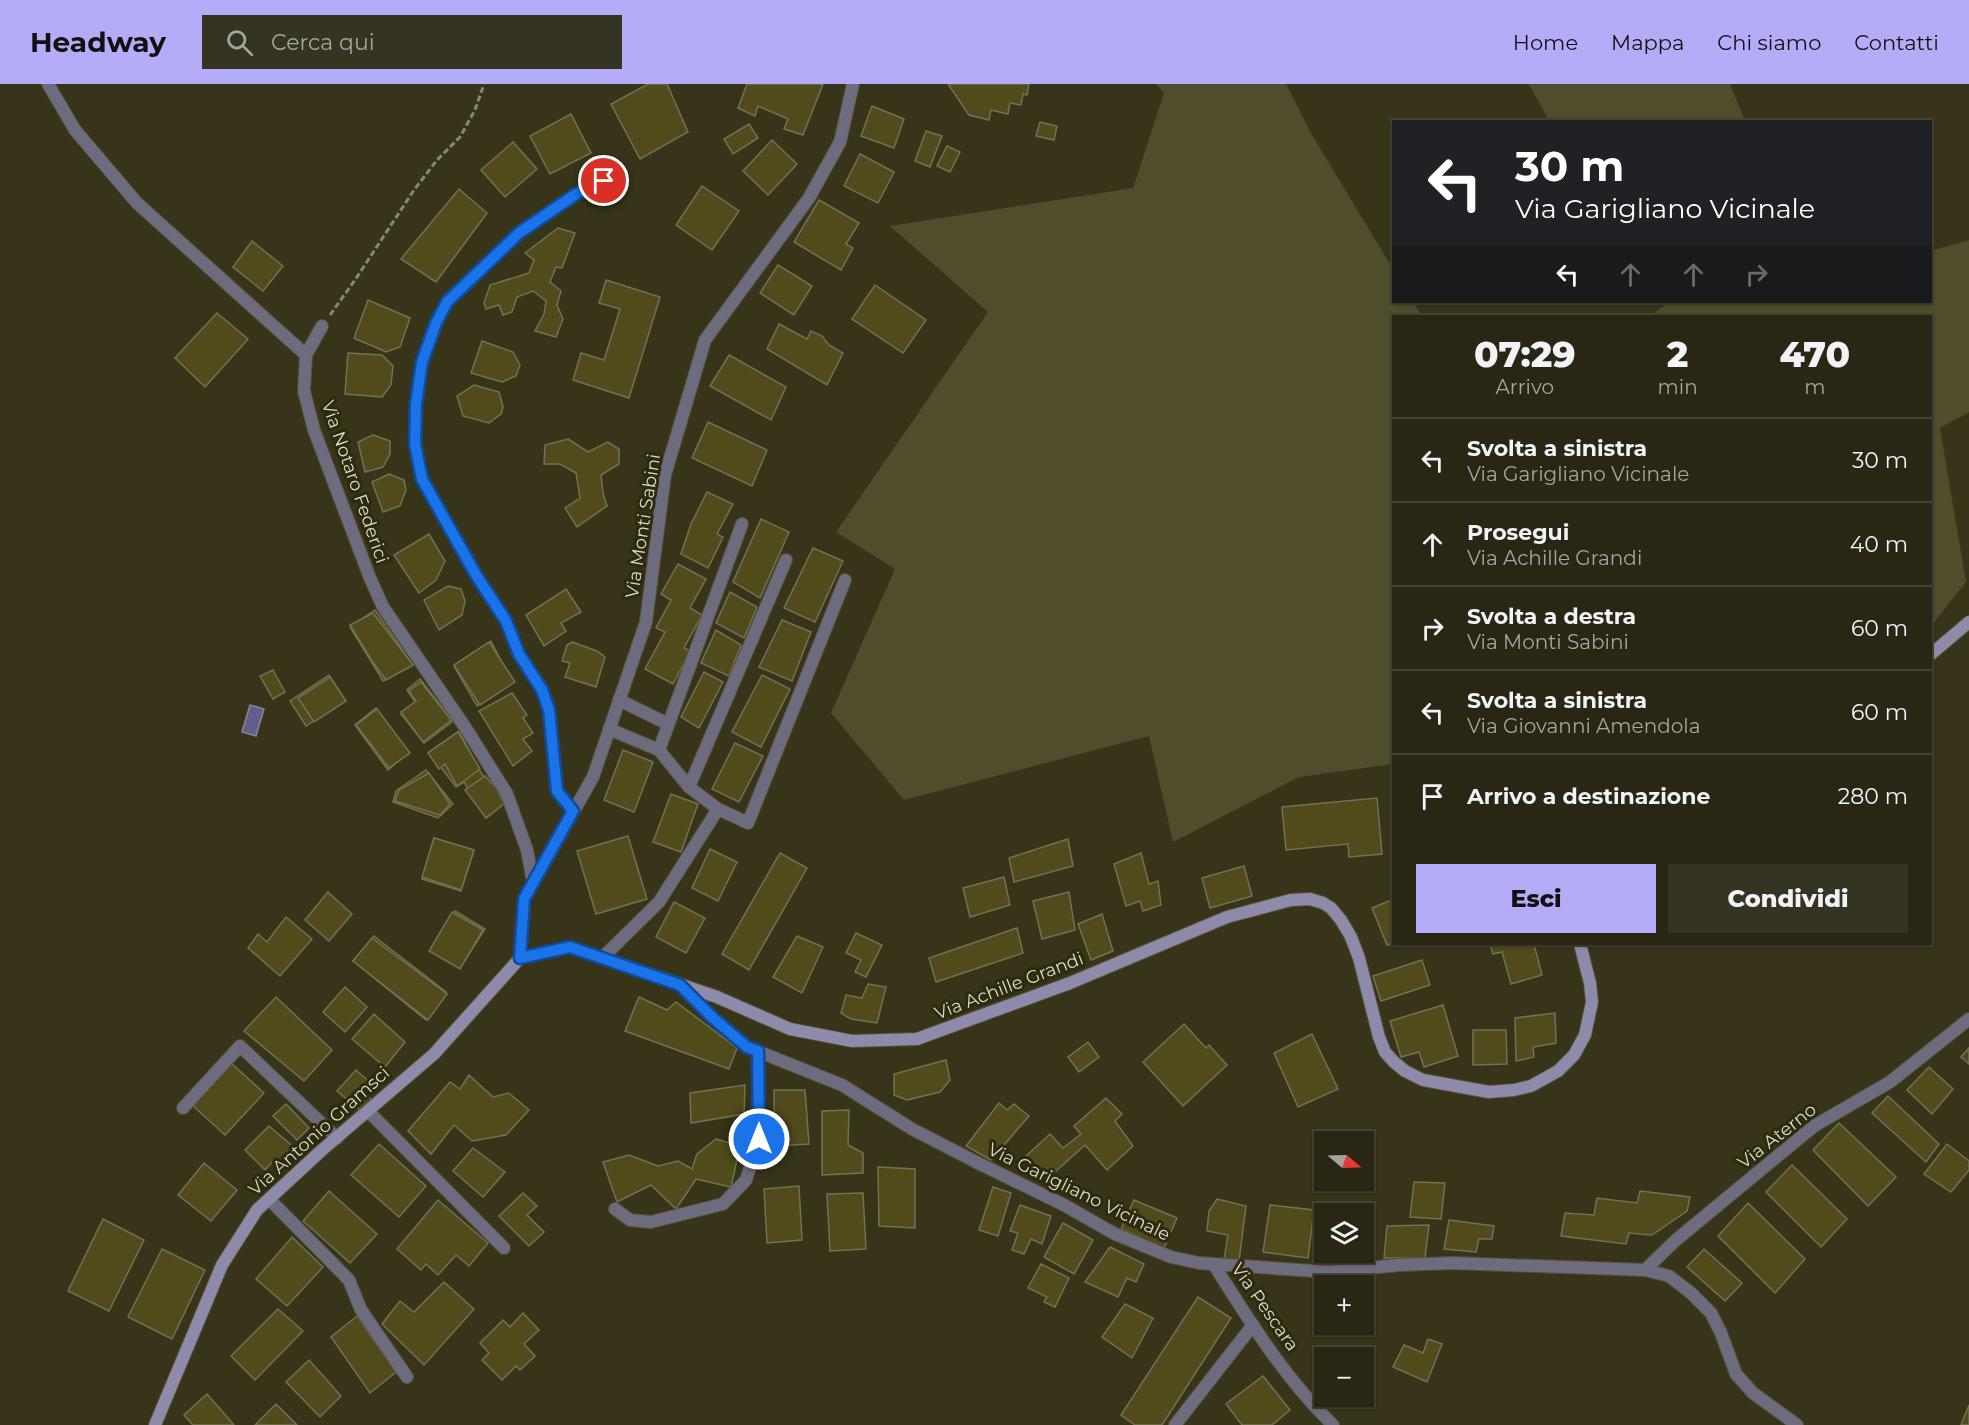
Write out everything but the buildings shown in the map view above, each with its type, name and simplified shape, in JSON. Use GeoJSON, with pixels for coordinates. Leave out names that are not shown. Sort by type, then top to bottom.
{"type":"FeatureCollection","features":[{"type":"Feature","properties":{"kind":"main road"},"geometry":{"type":"LineString","coordinates":[[1932,653],[1969,622]]}},
{"type":"Feature","properties":{"kind":"main road","name":"Via Achille Grandi"},"geometry":{"type":"LineString","coordinates":[[520,958],[570,947],[717,997],[790,1029],[852,1041],[917,1039],[1070,983],[1227,917],[1290,900],[1310,899],[1323,903],[1341,920],[1359,958],[1382,1044],[1394,1062],[1405,1071],[1430,1082],[1490,1092],[1531,1086],[1566,1065],[1581,1042],[1592,1012],[1590,982],[1580,945]]}},
{"type":"Feature","properties":{"kind":"main road","name":"Via Antonio Gramsci"},"geometry":{"type":"LineString","coordinates":[[155,1425],[222,1265],[257,1210],[434,1054],[520,958]]}},
{"type":"Feature","properties":{"kind":"street"},"geometry":{"type":"LineString","coordinates":[[48,84],[75,130],[137,203],[306,355],[322,326]]}},
{"type":"Feature","properties":{"kind":"street","name":"Via Monti Sabini"},"geometry":{"type":"LineString","coordinates":[[520,958],[524,899],[593,777],[646,622],[665,475],[705,340],[808,198],[840,142],[853,84]]}},
{"type":"Feature","properties":{"kind":"street"},"geometry":{"type":"LineString","coordinates":[[573,811],[557,791],[549,710],[542,690],[519,654],[506,621],[476,575],[422,479],[415,444],[416,404],[422,362],[436,323],[447,302],[519,233],[576,194],[604,181]]}},
{"type":"Feature","properties":{"kind":"street","name":"Via Notaro Federici"},"geometry":{"type":"LineString","coordinates":[[306,355],[304,390],[314,430],[370,578],[383,607],[465,726],[507,794],[527,850],[533,882]]}},
{"type":"Feature","properties":{"kind":"street"},"geometry":{"type":"LineString","coordinates":[[658,750],[742,524]]}},
{"type":"Feature","properties":{"kind":"street"},"geometry":{"type":"LineString","coordinates":[[689,787],[786,560]]}},
{"type":"Feature","properties":{"kind":"street"},"geometry":{"type":"LineString","coordinates":[[609,729],[658,750],[689,787],[718,809],[748,823],[845,580]]}},
{"type":"Feature","properties":{"kind":"street"},"geometry":{"type":"LineString","coordinates":[[619,700],[668,724]]}},
{"type":"Feature","properties":{"kind":"street"},"geometry":{"type":"LineString","coordinates":[[602,958],[659,902],[718,809]]}},
{"type":"Feature","properties":{"kind":"street","name":"Via Garigliano Vicinale"},"geometry":{"type":"LineString","coordinates":[[680,985],[713,1018],[747,1047],[842,1086],[912,1129],[1064,1205],[1115,1234],[1171,1257],[1214,1264],[1329,1272],[1399,1265],[1453,1263],[1645,1270],[1669,1276],[1711,1313],[1737,1374],[1753,1393],[1797,1425]]}},
{"type":"Feature","properties":{"kind":"street","name":"Via Aterno"},"geometry":{"type":"LineString","coordinates":[[1645,1270],[1677,1240],[1814,1126],[1890,1082],[1969,1019]]}},
{"type":"Feature","properties":{"kind":"street"},"geometry":{"type":"LineString","coordinates":[[183,1108],[240,1046],[337,1138]]}},
{"type":"Feature","properties":{"kind":"street"},"geometry":{"type":"LineString","coordinates":[[615,1209],[630,1220],[651,1222],[723,1204],[746,1180],[759,1139],[758,1051]]}},
{"type":"Feature","properties":{"kind":"street"},"geometry":{"type":"LineString","coordinates":[[368,1111],[504,1248]]}},
{"type":"Feature","properties":{"kind":"street"},"geometry":{"type":"LineString","coordinates":[[269,1199],[349,1280],[361,1310],[407,1377]]}},
{"type":"Feature","properties":{"kind":"street","name":"Via Pescara"},"geometry":{"type":"LineString","coordinates":[[1214,1264],[1252,1325],[1303,1393],[1333,1425]]}},
{"type":"Feature","properties":{"kind":"street"},"geometry":{"type":"LineString","coordinates":[[1175,1425],[1252,1325]]}},
{"type":"Feature","properties":{"kind":"path"},"geometry":{"type":"LineString","coordinates":[[322,326],[414,189],[437,160],[460,137],[475,110],[484,84]]}},
{"type":"Feature","properties":{"kind":"shaded area"},"geometry":{"type":"Polygon","coordinates":[[[1156,84],[1286,84],[1312,135],[1392,267],[1392,303],[1414,303],[1421,315],[1392,315],[1392,764],[1299,777],[1173,842],[1149,736],[904,800],[831,713],[895,569],[836,532],[988,312],[890,226],[1133,188],[1164,93],[1156,84]]]}},
{"type":"Feature","properties":{"kind":"shaded area"},"geometry":{"type":"Polygon","coordinates":[[[1529,84],[1730,84],[1745,120],[1548,120],[1529,84]]]}},
{"type":"Feature","properties":{"kind":"shaded area"},"geometry":{"type":"Polygon","coordinates":[[[1969,240],[1969,412],[1940,428],[1966,582],[1932,625],[1932,315],[1651,315],[1665,305],[1673,303],[1932,303],[1932,251],[1969,240]]]}},
{"type":"Feature","properties":{"kind":"shaded area"},"geometry":{"type":"Polygon","coordinates":[[[250,705],[264,709],[256,736],[242,732],[250,705]]]}},
{"type":"Feature","properties":{"kind":"route"},"geometry":{"type":"LineString","coordinates":[[604,181],[576,194],[519,233],[447,302],[436,323],[422,362],[416,404],[415,444],[422,479],[476,575],[506,621],[519,654],[542,690],[549,710],[557,791],[573,811],[524,899],[520,958],[570,947],[680,985],[713,1018],[747,1047],[758,1051],[759,1139]]}}]}
